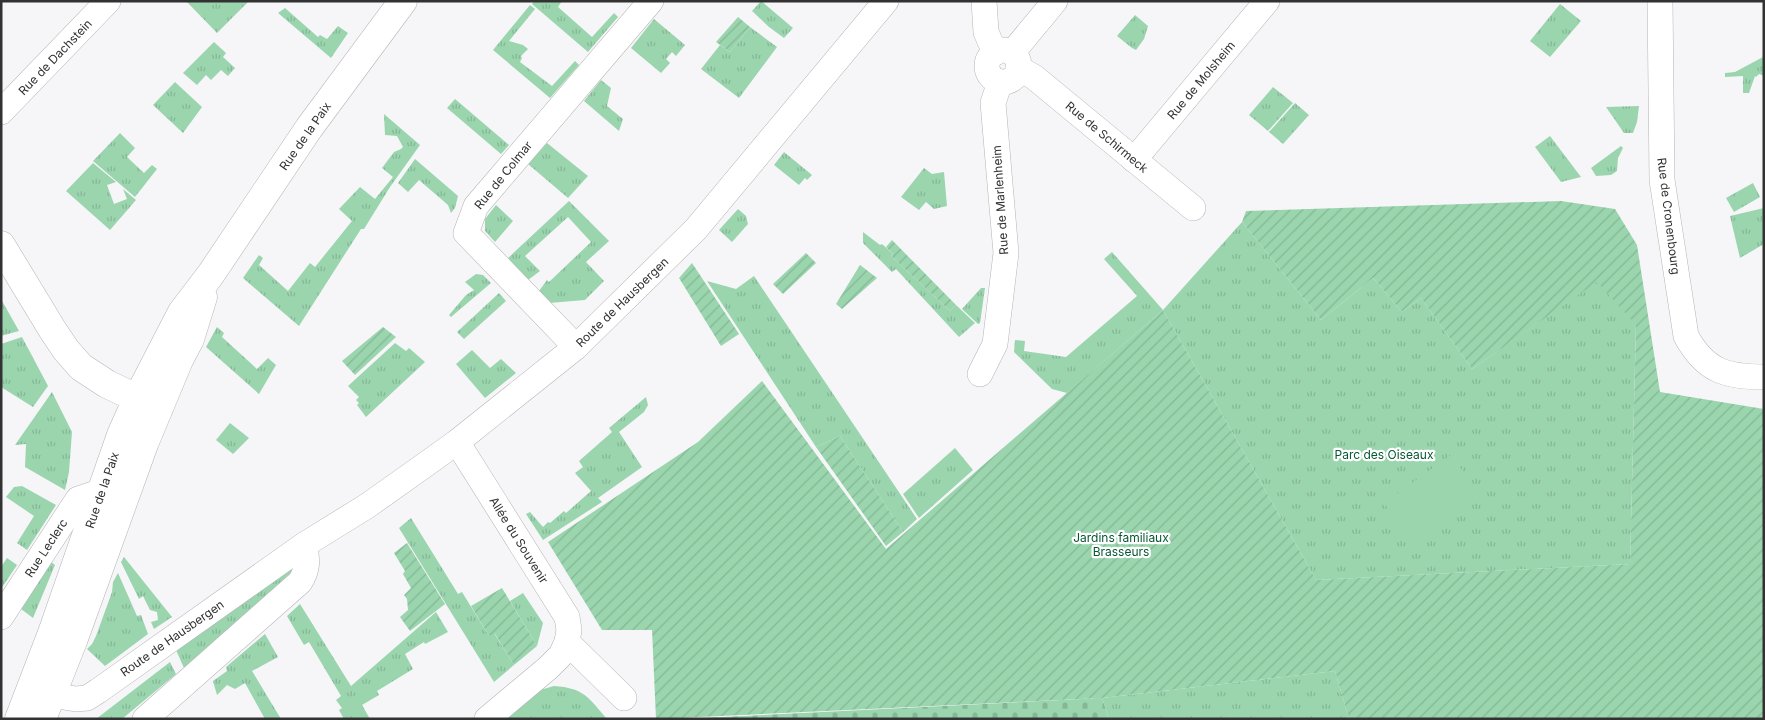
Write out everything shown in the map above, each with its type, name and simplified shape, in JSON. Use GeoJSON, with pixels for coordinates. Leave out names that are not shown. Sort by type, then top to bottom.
{"type":"FeatureCollection","features":[{"type":"Feature","properties":{"kind":"street","name":"Rue de Dachstein"},"geometry":{"type":"LineString","coordinates":[[1,112],[108,1]]}},
{"type":"Feature","properties":{"kind":"street","name":"Rue de la Paix"},"geometry":{"type":"LineString","coordinates":[[18,719],[42,693],[144,444],[148,404],[182,312],[211,274],[309,128],[403,1]]}},
{"type":"Feature","properties":{"kind":"street","name":"Rue de Colmar"},"geometry":{"type":"LineString","coordinates":[[576,347],[466,232],[476,206],[651,1]]}},
{"type":"Feature","properties":{"kind":"street","name":"Route de Hausbergen"},"geometry":{"type":"LineString","coordinates":[[42,693],[87,698],[304,545],[367,506],[457,442],[576,347],[696,229],[886,1]]}},
{"type":"Feature","properties":{"kind":"street"},"geometry":{"type":"LineString","coordinates":[[984,1],[986,32],[1006,64],[1055,1]]}},
{"type":"Feature","properties":{"kind":"street","name":"Rue de Molsheim"},"geometry":{"type":"LineString","coordinates":[[1134,160],[1267,1]]}},
{"type":"Feature","properties":{"kind":"street","name":"Rue de Cronenbourg"},"geometry":{"type":"LineString","coordinates":[[1660,1],[1662,180],[1686,336],[1700,358],[1722,372],[1733,376],[1764,377]]}},
{"type":"Feature","properties":{"kind":"street","name":"Rue de Schirmeck"},"geometry":{"type":"LineString","coordinates":[[1006,64],[1034,77],[1193,208]]}},
{"type":"Feature","properties":{"kind":"street","name":"Rue de Marlenheim"},"geometry":{"type":"LineString","coordinates":[[980,374],[995,344],[1006,253],[993,103],[1006,64]]}},
{"type":"Feature","properties":{"kind":"street"},"geometry":{"type":"LineString","coordinates":[[3,253],[66,350],[81,367],[107,384],[148,404]]}},
{"type":"Feature","properties":{"kind":"street","name":"Rue de la Paix"},"geometry":{"type":"LineString","coordinates":[[42,719],[42,693],[102,491],[121,435],[148,404]]}},
{"type":"Feature","properties":{"kind":"street","name":"Allée du Souvenir"},"geometry":{"type":"LineString","coordinates":[[457,442],[567,617],[569,630],[567,642]]}},
{"type":"Feature","properties":{"kind":"street","name":"Rue Leclerc"},"geometry":{"type":"LineString","coordinates":[[1,617],[78,499],[102,491]]}},
{"type":"Feature","properties":{"kind":"street"},"geometry":{"type":"LineString","coordinates":[[144,719],[300,582],[308,566],[304,545]]}},
{"type":"Feature","properties":{"kind":"street"},"geometry":{"type":"LineString","coordinates":[[487,719],[548,668],[561,655],[567,642],[624,698]]}},
{"type":"Feature","properties":{"kind":"green space"},"geometry":{"type":"Polygon","coordinates":[[[186,1],[249,1],[217,33],[186,1]]]}},
{"type":"Feature","properties":{"kind":"green space"},"geometry":{"type":"Polygon","coordinates":[[[534,1],[562,1],[558,7],[592,37],[614,13],[618,17],[588,52],[532,4],[534,1]]]}},
{"type":"Feature","properties":{"kind":"green space"},"geometry":{"type":"Polygon","coordinates":[[[761,1],[793,28],[784,38],[752,11],[761,1]]]}},
{"type":"Feature","properties":{"kind":"green space"},"geometry":{"type":"Polygon","coordinates":[[[1560,4],[1581,21],[1550,57],[1530,41],[1560,4]]]}},
{"type":"Feature","properties":{"kind":"green space"},"geometry":{"type":"Polygon","coordinates":[[[530,5],[535,9],[509,41],[523,45],[528,49],[521,56],[520,62],[552,86],[575,61],[579,65],[550,98],[493,50],[530,5]]]}},
{"type":"Feature","properties":{"kind":"green space"},"geometry":{"type":"Polygon","coordinates":[[[285,8],[318,37],[320,35],[327,39],[338,26],[348,33],[331,58],[278,13],[285,8]]]}},
{"type":"Feature","properties":{"kind":"green space"},"geometry":{"type":"Polygon","coordinates":[[[1135,15],[1148,26],[1144,39],[1136,50],[1117,36],[1135,15]]]}},
{"type":"Feature","properties":{"kind":"green space"},"geometry":{"type":"Polygon","coordinates":[[[738,17],[750,27],[730,52],[716,42],[738,17]]]}},
{"type":"Feature","properties":{"kind":"green space"},"geometry":{"type":"Polygon","coordinates":[[[654,19],[685,45],[676,56],[672,52],[666,59],[670,63],[661,73],[631,48],[654,19]]]}},
{"type":"Feature","properties":{"kind":"green space"},"geometry":{"type":"Polygon","coordinates":[[[750,27],[777,47],[739,98],[701,69],[720,45],[730,52],[750,27]]]}},
{"type":"Feature","properties":{"kind":"green space"},"geometry":{"type":"Polygon","coordinates":[[[214,42],[226,53],[223,57],[235,68],[228,76],[221,70],[211,80],[206,75],[197,85],[183,73],[214,42]]]}},
{"type":"Feature","properties":{"kind":"green space"},"geometry":{"type":"Polygon","coordinates":[[[1763,57],[1764,76],[1759,74],[1755,76],[1749,93],[1743,93],[1743,76],[1725,77],[1725,73],[1735,72],[1763,57]]]}},
{"type":"Feature","properties":{"kind":"green space"},"geometry":{"type":"Polygon","coordinates":[[[601,80],[611,88],[607,106],[623,119],[619,131],[584,101],[601,80]]]}},
{"type":"Feature","properties":{"kind":"green space"},"geometry":{"type":"Polygon","coordinates":[[[175,82],[202,107],[183,133],[153,105],[175,82]]]}},
{"type":"Feature","properties":{"kind":"green space"},"geometry":{"type":"Polygon","coordinates":[[[1273,87],[1293,103],[1268,131],[1249,115],[1273,87]]]}},
{"type":"Feature","properties":{"kind":"green space"},"geometry":{"type":"Polygon","coordinates":[[[455,99],[509,145],[501,154],[447,108],[455,99]]]}},
{"type":"Feature","properties":{"kind":"green space"},"geometry":{"type":"Polygon","coordinates":[[[1295,103],[1309,115],[1283,144],[1269,132],[1295,103]]]}},
{"type":"Feature","properties":{"kind":"green space"},"geometry":{"type":"Polygon","coordinates":[[[1639,106],[1637,122],[1633,133],[1624,133],[1606,107],[1639,106]]]}},
{"type":"Feature","properties":{"kind":"green space"},"geometry":{"type":"Polygon","coordinates":[[[384,114],[420,145],[390,187],[364,229],[361,229],[299,326],[243,278],[259,255],[263,258],[259,265],[288,291],[310,263],[315,267],[352,221],[339,209],[360,187],[375,199],[393,177],[382,168],[394,152],[403,147],[397,136],[385,135],[384,114]]]}},
{"type":"Feature","properties":{"kind":"green space"},"geometry":{"type":"Polygon","coordinates":[[[120,133],[135,148],[127,157],[144,173],[152,165],[157,169],[135,197],[93,161],[120,133]]]}},
{"type":"Feature","properties":{"kind":"green space"},"geometry":{"type":"Polygon","coordinates":[[[1550,136],[1581,177],[1561,182],[1535,147],[1550,136]]]}},
{"type":"Feature","properties":{"kind":"green space"},"geometry":{"type":"Polygon","coordinates":[[[547,143],[588,176],[568,198],[528,164],[547,143]]]}},
{"type":"Feature","properties":{"kind":"green space"},"geometry":{"type":"Polygon","coordinates":[[[1621,146],[1623,148],[1618,158],[1617,171],[1611,175],[1596,176],[1591,168],[1621,146]]]}},
{"type":"Feature","properties":{"kind":"green space"},"geometry":{"type":"Polygon","coordinates":[[[784,152],[812,175],[807,180],[805,178],[799,185],[774,165],[784,152]]]}},
{"type":"Feature","properties":{"kind":"green space"},"geometry":{"type":"Polygon","coordinates":[[[415,159],[458,196],[455,208],[451,213],[448,205],[419,180],[408,192],[398,183],[415,159]]]}},
{"type":"Feature","properties":{"kind":"green space"},"geometry":{"type":"Polygon","coordinates":[[[93,163],[116,182],[107,185],[114,204],[127,199],[123,189],[136,200],[110,230],[66,191],[93,163]]]}},
{"type":"Feature","properties":{"kind":"green space"},"geometry":{"type":"Polygon","coordinates":[[[924,168],[932,174],[944,172],[947,206],[934,209],[926,202],[919,210],[901,197],[924,168]]]}},
{"type":"Feature","properties":{"kind":"green space"},"geometry":{"type":"Polygon","coordinates":[[[1753,183],[1760,197],[1734,212],[1726,198],[1753,183]]]}},
{"type":"Feature","properties":{"kind":"green space"},"geometry":{"type":"Polygon","coordinates":[[[569,201],[609,241],[586,262],[604,281],[585,300],[549,303],[539,291],[547,280],[549,282],[591,242],[568,217],[525,256],[540,271],[528,280],[508,258],[569,201]]]}},
{"type":"Feature","properties":{"kind":"green space","name":"Jardins familiaux Brasseurs"},"geometry":{"type":"Polygon","coordinates":[[[1561,201],[1615,209],[1637,245],[1660,392],[1764,409],[1764,719],[1349,719],[1335,671],[1102,698],[656,719],[652,630],[602,630],[548,542],[698,442],[762,381],[886,549],[1163,310],[1316,580],[1630,564],[1636,325],[1597,282],[1472,369],[1421,298],[1402,312],[1373,278],[1321,320],[1242,222],[1246,211],[1561,201]]]}},
{"type":"Feature","properties":{"kind":"green space"},"geometry":{"type":"Polygon","coordinates":[[[496,205],[513,221],[495,242],[485,231],[485,219],[496,205]]]}},
{"type":"Feature","properties":{"kind":"green space"},"geometry":{"type":"Polygon","coordinates":[[[1764,208],[1764,244],[1740,258],[1730,216],[1764,208]]]}},
{"type":"Feature","properties":{"kind":"green space"},"geometry":{"type":"Polygon","coordinates":[[[738,209],[746,216],[748,224],[732,242],[719,230],[738,209]]]}},
{"type":"Feature","properties":{"kind":"green space","name":"Parc des Oiseaux"},"geometry":{"type":"Polygon","coordinates":[[[1242,222],[1321,320],[1373,278],[1402,312],[1421,298],[1472,369],[1597,281],[1636,324],[1630,564],[1316,580],[1163,310],[1242,222]]]}},
{"type":"Feature","properties":{"kind":"green space"},"geometry":{"type":"Polygon","coordinates":[[[863,232],[880,245],[882,244],[893,254],[891,256],[950,311],[956,305],[975,323],[959,337],[896,269],[892,272],[863,243],[863,232]]]}},
{"type":"Feature","properties":{"kind":"green space"},"geometry":{"type":"Polygon","coordinates":[[[892,240],[956,305],[950,311],[891,256],[893,254],[886,247],[892,240]]]}},
{"type":"Feature","properties":{"kind":"green space"},"geometry":{"type":"Polygon","coordinates":[[[1112,252],[1163,310],[1067,393],[1052,389],[1014,352],[1015,340],[1025,341],[1024,351],[1066,357],[1137,296],[1104,259],[1112,252]]]}},
{"type":"Feature","properties":{"kind":"green space"},"geometry":{"type":"Polygon","coordinates":[[[806,253],[816,263],[783,294],[773,284],[806,253]]]}},
{"type":"Feature","properties":{"kind":"green space"},"geometry":{"type":"Polygon","coordinates":[[[692,263],[739,334],[721,346],[679,278],[692,263]]]}},
{"type":"Feature","properties":{"kind":"green space"},"geometry":{"type":"Polygon","coordinates":[[[860,265],[877,278],[842,309],[836,304],[860,265]]]}},
{"type":"Feature","properties":{"kind":"green space"},"geometry":{"type":"Polygon","coordinates":[[[476,274],[483,275],[491,283],[451,317],[449,315],[466,295],[474,290],[465,282],[476,274]]]}},
{"type":"Feature","properties":{"kind":"green space"},"geometry":{"type":"Polygon","coordinates":[[[754,276],[917,519],[903,532],[840,436],[816,447],[707,281],[736,289],[754,276]]]}},
{"type":"Feature","properties":{"kind":"green space"},"geometry":{"type":"Polygon","coordinates":[[[981,288],[985,288],[980,323],[978,324],[962,309],[981,288]]]}},
{"type":"Feature","properties":{"kind":"green space"},"geometry":{"type":"Polygon","coordinates":[[[499,293],[506,301],[464,339],[457,332],[499,293]]]}},
{"type":"Feature","properties":{"kind":"green space"},"geometry":{"type":"Polygon","coordinates":[[[1,299],[19,331],[1,336],[1,299]]]}},
{"type":"Feature","properties":{"kind":"green space"},"geometry":{"type":"Polygon","coordinates":[[[217,327],[224,333],[222,337],[257,369],[268,358],[276,365],[259,394],[206,347],[217,327]]]}},
{"type":"Feature","properties":{"kind":"green space"},"geometry":{"type":"Polygon","coordinates":[[[383,327],[396,337],[355,375],[342,361],[383,327]]]}},
{"type":"Feature","properties":{"kind":"green space"},"geometry":{"type":"Polygon","coordinates":[[[22,337],[48,386],[33,407],[1,387],[1,344],[22,337]]]}},
{"type":"Feature","properties":{"kind":"green space"},"geometry":{"type":"Polygon","coordinates":[[[395,343],[406,351],[409,348],[425,362],[366,417],[357,405],[359,403],[356,400],[359,397],[348,386],[395,343]]]}},
{"type":"Feature","properties":{"kind":"green space"},"geometry":{"type":"Polygon","coordinates":[[[472,350],[490,368],[501,359],[516,373],[485,398],[456,364],[472,350]]]}},
{"type":"Feature","properties":{"kind":"green space"},"geometry":{"type":"Polygon","coordinates":[[[52,392],[72,432],[69,472],[65,490],[25,467],[26,444],[15,445],[52,392]]]}},
{"type":"Feature","properties":{"kind":"green space"},"geometry":{"type":"Polygon","coordinates":[[[646,397],[648,405],[644,412],[619,432],[642,467],[598,498],[602,502],[543,540],[526,514],[530,512],[543,527],[564,511],[566,513],[591,491],[575,473],[583,467],[579,461],[612,432],[609,428],[646,397]]]}},
{"type":"Feature","properties":{"kind":"green space"},"geometry":{"type":"Polygon","coordinates":[[[230,423],[249,438],[233,454],[216,440],[230,423]]]}},
{"type":"Feature","properties":{"kind":"green space"},"geometry":{"type":"Polygon","coordinates":[[[840,436],[903,532],[886,546],[816,447],[840,436]]]}},
{"type":"Feature","properties":{"kind":"green space"},"geometry":{"type":"Polygon","coordinates":[[[955,448],[973,470],[919,518],[903,494],[955,448]]]}},
{"type":"Feature","properties":{"kind":"green space"},"geometry":{"type":"Polygon","coordinates":[[[1451,455],[1479,493],[1411,541],[1384,503],[1451,455]]]}},
{"type":"Feature","properties":{"kind":"green space"},"geometry":{"type":"Polygon","coordinates":[[[22,486],[56,505],[27,550],[17,543],[34,516],[6,497],[14,487],[22,486]]]}},
{"type":"Feature","properties":{"kind":"green space"},"geometry":{"type":"Polygon","coordinates":[[[411,518],[458,594],[462,592],[489,636],[494,633],[514,665],[494,682],[399,528],[411,518]]]}},
{"type":"Feature","properties":{"kind":"green space"},"geometry":{"type":"Polygon","coordinates":[[[407,543],[445,604],[410,631],[400,617],[408,610],[407,599],[404,595],[411,588],[403,574],[405,571],[394,553],[407,543]]]}},
{"type":"Feature","properties":{"kind":"green space"},"geometry":{"type":"Polygon","coordinates":[[[124,557],[172,617],[154,629],[151,622],[158,620],[157,612],[150,610],[143,596],[139,599],[121,562],[124,557]]]}},
{"type":"Feature","properties":{"kind":"green space"},"geometry":{"type":"Polygon","coordinates":[[[7,558],[17,565],[1,589],[1,567],[7,558]]]}},
{"type":"Feature","properties":{"kind":"green space"},"geometry":{"type":"Polygon","coordinates":[[[50,561],[55,565],[33,618],[21,609],[50,561]]]}},
{"type":"Feature","properties":{"kind":"green space"},"geometry":{"type":"Polygon","coordinates":[[[289,569],[293,571],[184,668],[176,650],[289,569]]]}},
{"type":"Feature","properties":{"kind":"green space"},"geometry":{"type":"Polygon","coordinates":[[[118,573],[137,616],[141,615],[148,634],[105,666],[87,649],[96,636],[112,592],[113,582],[118,573]]]}},
{"type":"Feature","properties":{"kind":"green space"},"geometry":{"type":"Polygon","coordinates":[[[502,588],[537,646],[514,665],[495,634],[489,636],[471,606],[502,588]]]}},
{"type":"Feature","properties":{"kind":"green space"},"geometry":{"type":"Polygon","coordinates":[[[523,593],[543,623],[537,646],[510,601],[523,593]]]}},
{"type":"Feature","properties":{"kind":"green space"},"geometry":{"type":"Polygon","coordinates":[[[300,604],[351,686],[436,612],[448,632],[425,644],[424,642],[405,654],[413,669],[377,691],[379,695],[362,705],[370,719],[344,719],[339,710],[342,708],[336,700],[341,696],[309,642],[304,645],[287,616],[300,604]]]}},
{"type":"Feature","properties":{"kind":"green space"},"geometry":{"type":"Polygon","coordinates":[[[265,634],[278,657],[252,671],[281,719],[265,719],[245,683],[235,689],[227,685],[217,695],[213,681],[227,671],[226,667],[265,634]]]}},
{"type":"Feature","properties":{"kind":"green space"},"geometry":{"type":"Polygon","coordinates":[[[170,662],[176,674],[122,719],[96,719],[170,662]]]}},
{"type":"Feature","properties":{"kind":"green space"},"geometry":{"type":"Polygon","coordinates":[[[1335,671],[1349,719],[1109,719],[1102,698],[1335,671]]]}},
{"type":"Feature","properties":{"kind":"green space"},"geometry":{"type":"Polygon","coordinates":[[[554,686],[572,689],[585,695],[607,719],[507,719],[540,690],[554,686]]]}},
{"type":"Feature","properties":{"kind":"green space"},"geometry":{"type":"Polygon","coordinates":[[[1102,698],[1109,719],[682,719],[1102,698]]]}}]}
